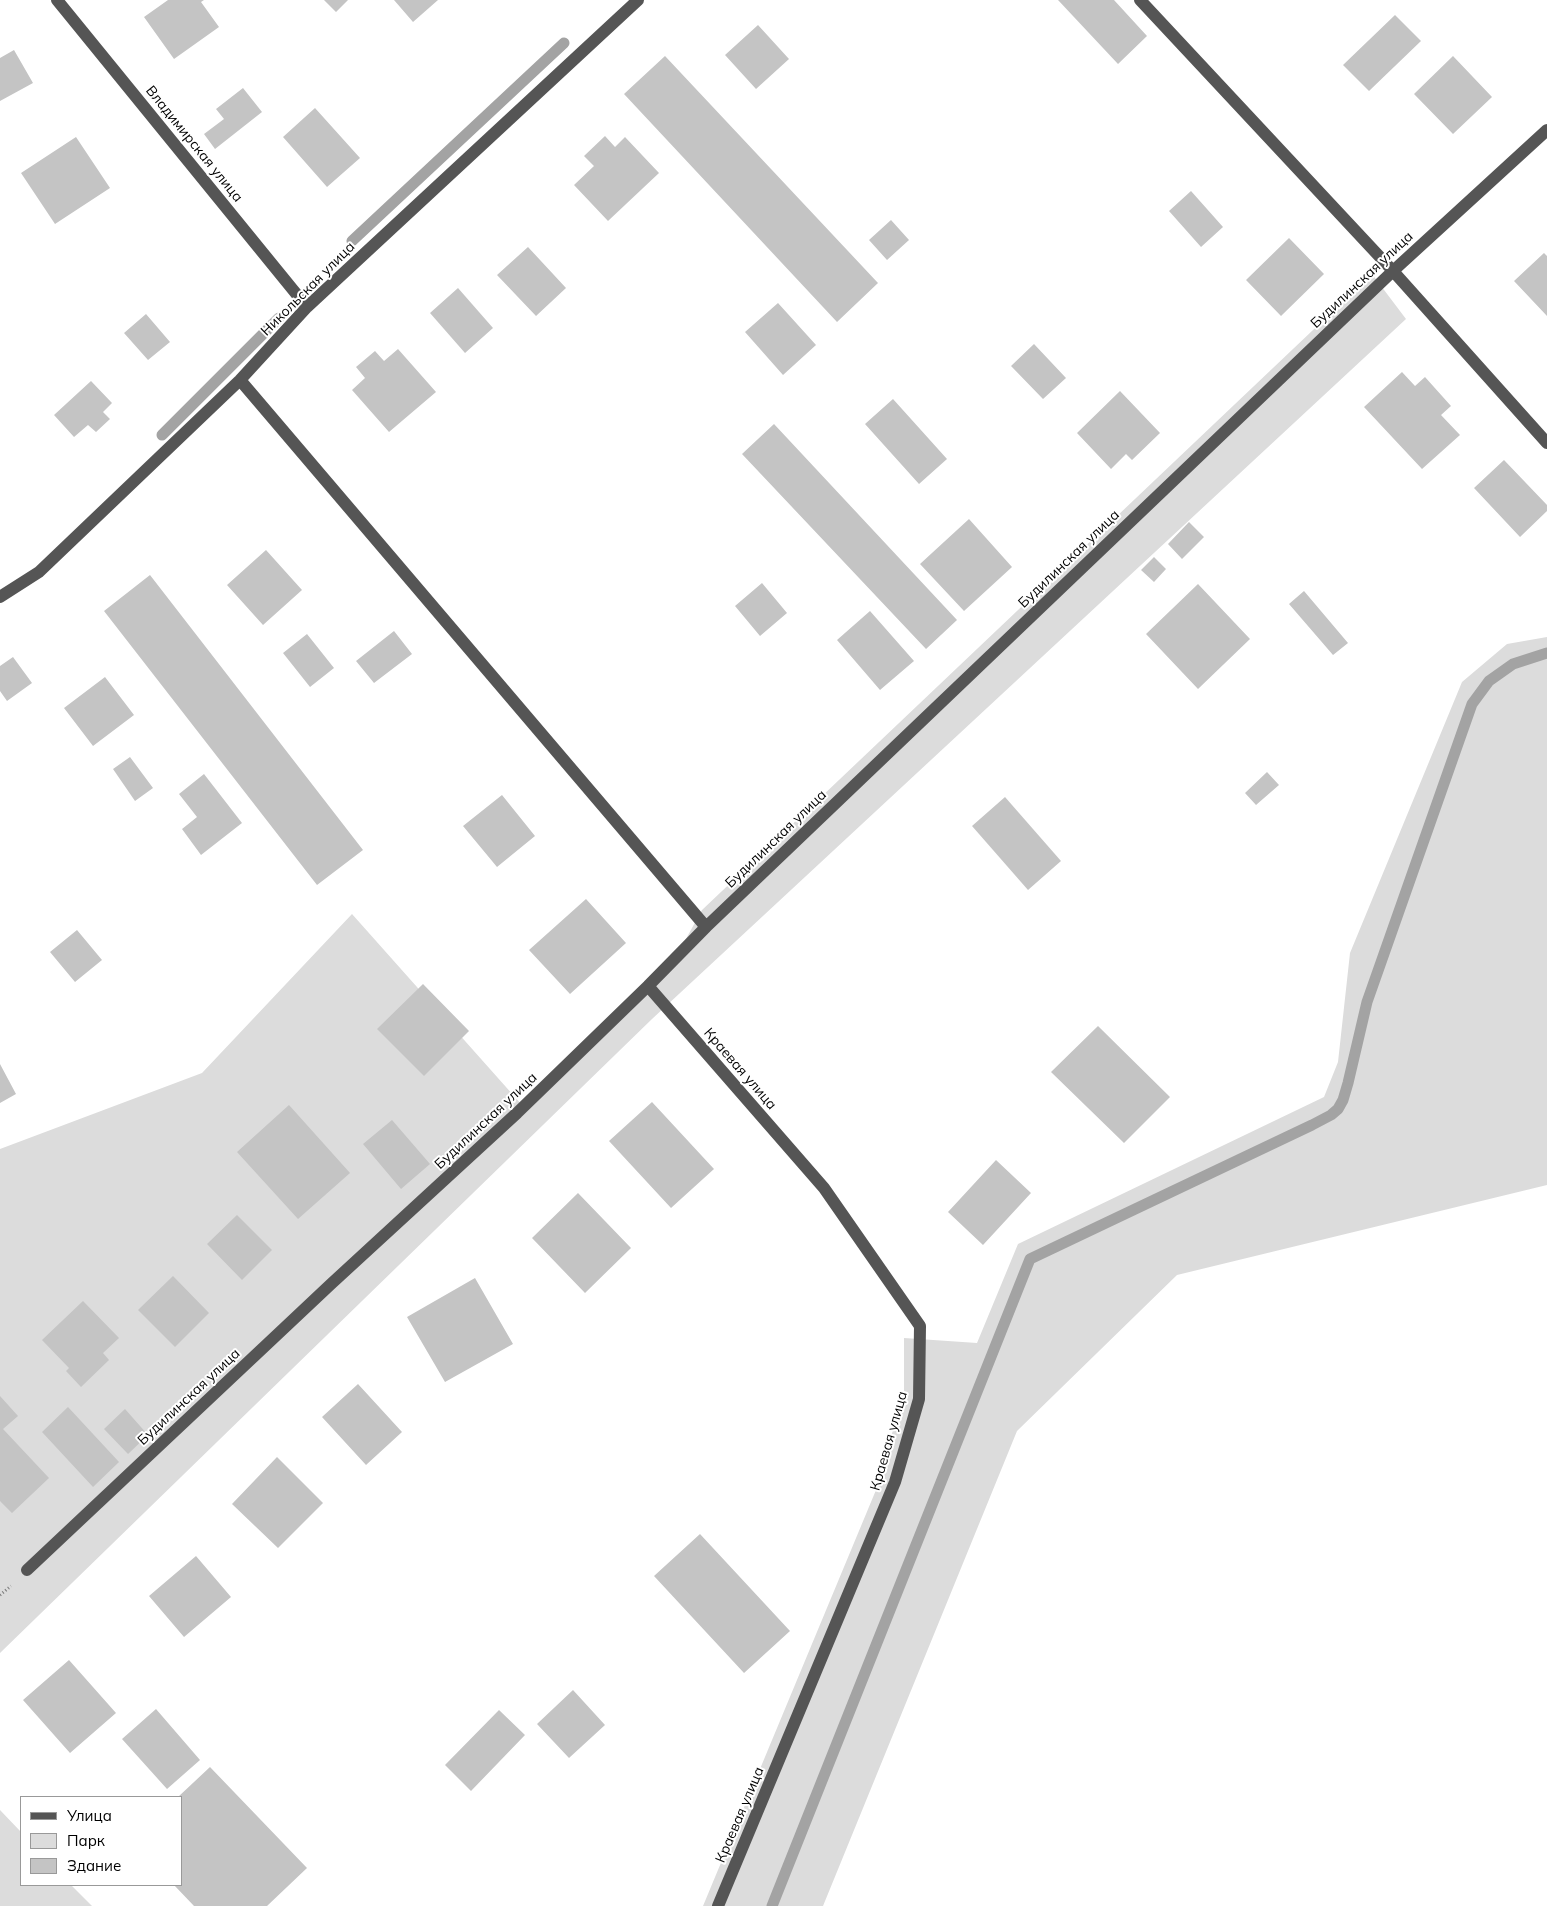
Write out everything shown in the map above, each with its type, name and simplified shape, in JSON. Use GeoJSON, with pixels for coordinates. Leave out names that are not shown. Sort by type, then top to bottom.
{"type":"FeatureCollection","features":[{"type":"Feature","properties":{"kind":"street","name":"Владимирская улица"},"geometry":{"type":"LineString","coordinates":[[57,0],[307,308]]}},
{"type":"Feature","properties":{"kind":"street","name":"Никольская улица"},"geometry":{"type":"LineString","coordinates":[[0,598],[39,572],[240,380],[307,308],[638,0]]}},
{"type":"Feature","properties":{"kind":"street"},"geometry":{"type":"LineString","coordinates":[[1140,0],[1393,271],[1547,443]]}},
{"type":"Feature","properties":{"kind":"street","name":"Будилинская улица"},"geometry":{"type":"LineString","coordinates":[[27,1570],[331,1284],[517,1113],[706,927],[1393,271],[1547,130]]}},
{"type":"Feature","properties":{"kind":"street"},"geometry":{"type":"LineString","coordinates":[[240,380],[706,927]]}},
{"type":"Feature","properties":{"kind":"street","name":"Краевая улица"},"geometry":{"type":"LineString","coordinates":[[648,986],[824,1188],[920,1326],[920,1398],[895,1482],[718,1906]]}},
{"type":"Feature","properties":{"kind":"green space"},"geometry":{"type":"Polygon","coordinates":[[[1372,274],[1406,319],[652,1019],[0,1653],[0,1149],[202,1073],[352,914],[522,1105],[682,946],[702,910],[1372,274]]]}},
{"type":"Feature","properties":{"kind":"green space"},"geometry":{"type":"Polygon","coordinates":[[[1547,637],[1547,1185],[1177,1275],[1017,1431],[823,1906],[703,1906],[876,1490],[904,1391],[904,1338],[977,1343],[1018,1244],[1324,1097],[1338,1062],[1350,953],[1462,682],[1507,644],[1547,637]]]}},
{"type":"Feature","properties":{"kind":"green space"},"geometry":{"type":"Polygon","coordinates":[[[0,1810],[20,1831],[20,1886],[72,1886],[92,1906],[0,1906],[0,1810]]]}},
{"type":"Feature","properties":{"kind":"building"},"geometry":{"type":"Polygon","coordinates":[[[168,0],[204,0],[201,2],[219,27],[174,59],[144,17],[168,0]]]}},
{"type":"Feature","properties":{"kind":"building"},"geometry":{"type":"Polygon","coordinates":[[[324,0],[348,0],[336,12],[324,0]]]}},
{"type":"Feature","properties":{"kind":"building"},"geometry":{"type":"Polygon","coordinates":[[[394,0],[438,0],[413,22],[394,0]]]}},
{"type":"Feature","properties":{"kind":"building"},"geometry":{"type":"Polygon","coordinates":[[[1058,0],[1114,0],[1147,36],[1118,64],[1058,0]]]}},
{"type":"Feature","properties":{"kind":"building"},"geometry":{"type":"Polygon","coordinates":[[[1395,15],[1421,41],[1369,91],[1343,65],[1395,15]]]}},
{"type":"Feature","properties":{"kind":"building"},"geometry":{"type":"Polygon","coordinates":[[[758,25],[789,59],[756,89],[725,55],[758,25]]]}},
{"type":"Feature","properties":{"kind":"building"},"geometry":{"type":"Polygon","coordinates":[[[14,50],[33,83],[0,101],[0,58],[14,50]]]}},
{"type":"Feature","properties":{"kind":"building"},"geometry":{"type":"Polygon","coordinates":[[[665,56],[878,283],[837,322],[624,94],[665,56]]]}},
{"type":"Feature","properties":{"kind":"building"},"geometry":{"type":"Polygon","coordinates":[[[1453,56],[1492,97],[1453,134],[1414,94],[1453,56]]]}},
{"type":"Feature","properties":{"kind":"building"},"geometry":{"type":"Polygon","coordinates":[[[243,88],[262,112],[215,149],[204,134],[224,119],[216,109],[243,88]]]}},
{"type":"Feature","properties":{"kind":"building"},"geometry":{"type":"Polygon","coordinates":[[[315,108],[360,158],[327,187],[283,137],[315,108]]]}},
{"type":"Feature","properties":{"kind":"building"},"geometry":{"type":"Polygon","coordinates":[[[605,136],[615,147],[625,137],[659,173],[608,221],[574,185],[594,166],[584,156],[605,136]]]}},
{"type":"Feature","properties":{"kind":"building"},"geometry":{"type":"Polygon","coordinates":[[[76,137],[110,188],[55,224],[21,173],[76,137]]]}},
{"type":"Feature","properties":{"kind":"building"},"geometry":{"type":"Polygon","coordinates":[[[1191,191],[1223,227],[1201,247],[1169,211],[1191,191]]]}},
{"type":"Feature","properties":{"kind":"building"},"geometry":{"type":"Polygon","coordinates":[[[891,220],[909,240],[887,260],[869,240],[891,220]]]}},
{"type":"Feature","properties":{"kind":"building"},"geometry":{"type":"Polygon","coordinates":[[[1289,238],[1324,274],[1281,316],[1246,280],[1289,238]]]}},
{"type":"Feature","properties":{"kind":"building"},"geometry":{"type":"Polygon","coordinates":[[[528,247],[566,288],[536,316],[497,275],[528,247]]]}},
{"type":"Feature","properties":{"kind":"building"},"geometry":{"type":"Polygon","coordinates":[[[1544,253],[1547,256],[1547,316],[1514,281],[1544,253]]]}},
{"type":"Feature","properties":{"kind":"building"},"geometry":{"type":"Polygon","coordinates":[[[458,288],[493,328],[465,353],[430,313],[458,288]]]}},
{"type":"Feature","properties":{"kind":"building"},"geometry":{"type":"Polygon","coordinates":[[[778,303],[816,345],[783,375],[745,332],[778,303]]]}},
{"type":"Feature","properties":{"kind":"building"},"geometry":{"type":"Polygon","coordinates":[[[146,314],[170,342],[148,360],[124,333],[146,314]]]}},
{"type":"Feature","properties":{"kind":"building"},"geometry":{"type":"Polygon","coordinates":[[[1034,344],[1066,378],[1043,399],[1011,366],[1034,344]]]}},
{"type":"Feature","properties":{"kind":"building"},"geometry":{"type":"Polygon","coordinates":[[[398,349],[436,392],[389,432],[352,390],[365,378],[356,367],[375,351],[384,361],[398,349]]]}},
{"type":"Feature","properties":{"kind":"building"},"geometry":{"type":"Polygon","coordinates":[[[1402,372],[1415,386],[1425,377],[1451,406],[1441,415],[1460,435],[1422,469],[1364,407],[1402,372]]]}},
{"type":"Feature","properties":{"kind":"building"},"geometry":{"type":"Polygon","coordinates":[[[91,381],[112,403],[103,412],[110,419],[96,432],[88,425],[74,437],[54,415],[91,381]]]}},
{"type":"Feature","properties":{"kind":"building"},"geometry":{"type":"Polygon","coordinates":[[[1120,391],[1160,433],[1132,460],[1126,454],[1111,469],[1077,433],[1120,391]]]}},
{"type":"Feature","properties":{"kind":"building"},"geometry":{"type":"Polygon","coordinates":[[[893,399],[947,459],[919,484],[865,424],[893,399]]]}},
{"type":"Feature","properties":{"kind":"building"},"geometry":{"type":"Polygon","coordinates":[[[774,424],[957,620],[926,649],[742,454],[774,424]]]}},
{"type":"Feature","properties":{"kind":"building"},"geometry":{"type":"Polygon","coordinates":[[[1504,460],[1547,505],[1547,511],[1520,537],[1474,488],[1504,460]]]}},
{"type":"Feature","properties":{"kind":"building"},"geometry":{"type":"Polygon","coordinates":[[[969,519],[1012,567],[964,611],[920,564],[969,519]]]}},
{"type":"Feature","properties":{"kind":"building"},"geometry":{"type":"Polygon","coordinates":[[[1189,522],[1204,537],[1182,559],[1168,544],[1189,522]]]}},
{"type":"Feature","properties":{"kind":"building"},"geometry":{"type":"Polygon","coordinates":[[[266,550],[302,590],[263,625],[227,585],[266,550]]]}},
{"type":"Feature","properties":{"kind":"building"},"geometry":{"type":"Polygon","coordinates":[[[1154,557],[1166,569],[1154,582],[1141,570],[1154,557]]]}},
{"type":"Feature","properties":{"kind":"building"},"geometry":{"type":"Polygon","coordinates":[[[150,575],[363,850],[317,885],[104,611],[150,575]]]}},
{"type":"Feature","properties":{"kind":"building"},"geometry":{"type":"Polygon","coordinates":[[[762,583],[787,613],[760,636],[735,606],[762,583]]]}},
{"type":"Feature","properties":{"kind":"building"},"geometry":{"type":"Polygon","coordinates":[[[1198,584],[1250,639],[1198,689],[1146,634],[1198,584]]]}},
{"type":"Feature","properties":{"kind":"building"},"geometry":{"type":"Polygon","coordinates":[[[1304,591],[1348,643],[1333,655],[1289,604],[1304,591]]]}},
{"type":"Feature","properties":{"kind":"building"},"geometry":{"type":"Polygon","coordinates":[[[870,611],[914,661],[880,690],[837,640],[870,611]]]}},
{"type":"Feature","properties":{"kind":"building"},"geometry":{"type":"Polygon","coordinates":[[[394,631],[412,654],[374,683],[356,661],[394,631]]]}},
{"type":"Feature","properties":{"kind":"building"},"geometry":{"type":"Polygon","coordinates":[[[307,634],[334,668],[310,687],[283,653],[307,634]]]}},
{"type":"Feature","properties":{"kind":"building"},"geometry":{"type":"Polygon","coordinates":[[[13,657],[32,683],[7,701],[0,691],[0,666],[13,657]]]}},
{"type":"Feature","properties":{"kind":"building"},"geometry":{"type":"Polygon","coordinates":[[[105,677],[134,715],[93,746],[64,708],[105,677]]]}},
{"type":"Feature","properties":{"kind":"building"},"geometry":{"type":"Polygon","coordinates":[[[130,757],[153,788],[135,801],[113,769],[130,757]]]}},
{"type":"Feature","properties":{"kind":"building"},"geometry":{"type":"Polygon","coordinates":[[[1267,772],[1279,785],[1256,805],[1245,793],[1267,772]]]}},
{"type":"Feature","properties":{"kind":"building"},"geometry":{"type":"Polygon","coordinates":[[[204,774],[242,823],[201,855],[182,829],[197,817],[179,794],[204,774]]]}},
{"type":"Feature","properties":{"kind":"building"},"geometry":{"type":"Polygon","coordinates":[[[502,795],[535,836],[497,867],[463,826],[502,795]]]}},
{"type":"Feature","properties":{"kind":"building"},"geometry":{"type":"Polygon","coordinates":[[[1005,797],[1061,861],[1028,890],[972,826],[1005,797]]]}},
{"type":"Feature","properties":{"kind":"building"},"geometry":{"type":"Polygon","coordinates":[[[586,899],[626,943],[570,994],[529,950],[586,899]]]}},
{"type":"Feature","properties":{"kind":"building"},"geometry":{"type":"Polygon","coordinates":[[[77,930],[102,960],[75,982],[50,952],[77,930]]]}},
{"type":"Feature","properties":{"kind":"building"},"geometry":{"type":"Polygon","coordinates":[[[423,984],[469,1031],[424,1076],[377,1029],[423,984]]]}},
{"type":"Feature","properties":{"kind":"building"},"geometry":{"type":"Polygon","coordinates":[[[1098,1026],[1170,1097],[1124,1143],[1051,1072],[1098,1026]]]}},
{"type":"Feature","properties":{"kind":"building"},"geometry":{"type":"Polygon","coordinates":[[[0,1064],[16,1094],[0,1103],[0,1064]]]}},
{"type":"Feature","properties":{"kind":"building"},"geometry":{"type":"Polygon","coordinates":[[[652,1102],[714,1169],[671,1208],[609,1141],[652,1102]]]}},
{"type":"Feature","properties":{"kind":"building"},"geometry":{"type":"Polygon","coordinates":[[[289,1105],[350,1173],[298,1219],[237,1152],[289,1105]]]}},
{"type":"Feature","properties":{"kind":"building"},"geometry":{"type":"Polygon","coordinates":[[[392,1120],[430,1164],[401,1189],[363,1144],[392,1120]]]}},
{"type":"Feature","properties":{"kind":"building"},"geometry":{"type":"Polygon","coordinates":[[[996,1160],[1031,1193],[983,1245],[948,1212],[996,1160]]]}},
{"type":"Feature","properties":{"kind":"building"},"geometry":{"type":"Polygon","coordinates":[[[578,1193],[631,1248],[585,1293],[532,1238],[578,1193]]]}},
{"type":"Feature","properties":{"kind":"building"},"geometry":{"type":"Polygon","coordinates":[[[237,1215],[272,1250],[242,1280],[207,1244],[237,1215]]]}},
{"type":"Feature","properties":{"kind":"building"},"geometry":{"type":"Polygon","coordinates":[[[173,1276],[209,1313],[175,1347],[138,1310],[173,1276]]]}},
{"type":"Feature","properties":{"kind":"building"},"geometry":{"type":"Polygon","coordinates":[[[475,1278],[513,1344],[445,1382],[407,1317],[475,1278]]]}},
{"type":"Feature","properties":{"kind":"building"},"geometry":{"type":"Polygon","coordinates":[[[83,1301],[119,1338],[103,1353],[109,1360],[81,1387],[66,1371],[69,1368],[42,1340],[83,1301]]]}},
{"type":"Feature","properties":{"kind":"building"},"geometry":{"type":"Polygon","coordinates":[[[358,1384],[402,1432],[366,1465],[322,1417],[358,1384]]]}},
{"type":"Feature","properties":{"kind":"building"},"geometry":{"type":"Polygon","coordinates":[[[0,1396],[18,1416],[3,1429],[49,1478],[12,1513],[0,1501],[0,1396]]]}},
{"type":"Feature","properties":{"kind":"building"},"geometry":{"type":"Polygon","coordinates":[[[68,1407],[119,1462],[93,1487],[42,1432],[68,1407]]]}},
{"type":"Feature","properties":{"kind":"building"},"geometry":{"type":"Polygon","coordinates":[[[125,1409],[148,1435],[128,1454],[104,1429],[125,1409]]]}},
{"type":"Feature","properties":{"kind":"building"},"geometry":{"type":"Polygon","coordinates":[[[277,1457],[323,1503],[278,1548],[232,1504],[277,1457]]]}},
{"type":"Feature","properties":{"kind":"building"},"geometry":{"type":"Polygon","coordinates":[[[700,1534],[790,1631],[744,1673],[654,1576],[700,1534]]]}},
{"type":"Feature","properties":{"kind":"building"},"geometry":{"type":"Polygon","coordinates":[[[196,1556],[231,1597],[184,1637],[149,1596],[196,1556]]]}},
{"type":"Feature","properties":{"kind":"building"},"geometry":{"type":"Polygon","coordinates":[[[69,1660],[116,1713],[70,1753],[23,1700],[69,1660]]]}},
{"type":"Feature","properties":{"kind":"building"},"geometry":{"type":"Polygon","coordinates":[[[573,1690],[605,1725],[569,1758],[537,1724],[573,1690]]]}},
{"type":"Feature","properties":{"kind":"building"},"geometry":{"type":"Polygon","coordinates":[[[156,1709],[200,1760],[167,1789],[122,1739],[156,1709]]]}},
{"type":"Feature","properties":{"kind":"building"},"geometry":{"type":"Polygon","coordinates":[[[499,1710],[525,1735],[471,1791],[445,1765],[499,1710]]]}},
{"type":"Feature","properties":{"kind":"building"},"geometry":{"type":"Polygon","coordinates":[[[210,1767],[307,1868],[267,1906],[194,1906],[175,1886],[182,1886],[182,1796],[179,1796],[210,1767]]]}},
{"type":"Feature","properties":{"kind":"waterway"},"geometry":{"type":"LineString","coordinates":[[352,241],[564,43]]}},
{"type":"Feature","properties":{"kind":"waterway"},"geometry":{"type":"LineString","coordinates":[[162,435],[279,318]]}},
{"type":"Feature","properties":{"kind":"waterway"},"geometry":{"type":"LineString","coordinates":[[772,1906],[1030,1259],[1312,1125],[1338,1109],[1348,1083],[1367,1002],[1472,704],[1489,681],[1513,664],[1547,653]]}}]}
